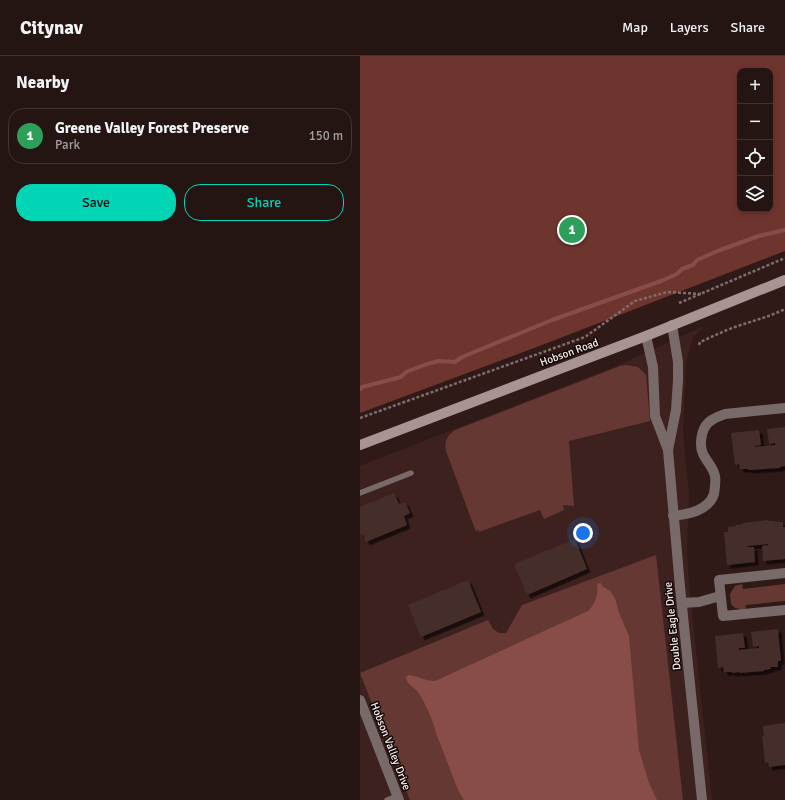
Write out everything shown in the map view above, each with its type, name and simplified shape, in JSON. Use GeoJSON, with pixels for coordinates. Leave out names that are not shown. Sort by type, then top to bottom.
{"type":"FeatureCollection","features":[{"type":"Feature","properties":{"kind":"main road","name":"Hobson Road"},"geometry":{"type":"LineString","coordinates":[[360,445],[646,336],[785,280]]}},
{"type":"Feature","properties":{"kind":"street","name":"Double Eagle Drive"},"geometry":{"type":"LineString","coordinates":[[672,325],[678,362],[678,380],[676,410],[668,450],[673,516],[702,800]]}},
{"type":"Feature","properties":{"kind":"street","name":"Double Eagle Drive"},"geometry":{"type":"LineString","coordinates":[[646,336],[653,368],[655,416],[668,450]]}},
{"type":"Feature","properties":{"kind":"street"},"geometry":{"type":"LineString","coordinates":[[673,516],[698,511],[713,497],[716,487],[715,477],[711,465],[703,453],[701,444],[703,433],[707,424],[715,417],[725,414],[785,408]]}},
{"type":"Feature","properties":{"kind":"street"},"geometry":{"type":"LineString","coordinates":[[785,574],[719,580],[723,616],[785,610]]}},
{"type":"Feature","properties":{"kind":"street"},"geometry":{"type":"LineString","coordinates":[[682,603],[699,602],[720,596]]}},
{"type":"Feature","properties":{"kind":"street","name":"Hobson Valley Drive"},"geometry":{"type":"LineString","coordinates":[[360,700],[398,798]]}},
{"type":"Feature","properties":{"kind":"lane"},"geometry":{"type":"LineString","coordinates":[[360,493],[411,473]]}},
{"type":"Feature","properties":{"kind":"lane"},"geometry":{"type":"LineString","coordinates":[[387,800],[398,798]]}},
{"type":"Feature","properties":{"kind":"path"},"geometry":{"type":"LineString","coordinates":[[679,303],[785,258]]}},
{"type":"Feature","properties":{"kind":"path"},"geometry":{"type":"LineString","coordinates":[[360,418],[584,337],[635,301],[667,292],[702,294]]}},
{"type":"Feature","properties":{"kind":"path"},"geometry":{"type":"LineString","coordinates":[[699,345],[700,342],[739,325],[774,314],[785,308]]}},
{"type":"Feature","properties":{"kind":"shaded area"},"geometry":{"type":"Polygon","coordinates":[[[360,56],[785,56],[785,251],[542,345],[360,413],[360,56]]]}},
{"type":"Feature","properties":{"kind":"shaded area"},"geometry":{"type":"Polygon","coordinates":[[[704,326],[693,338],[686,362],[683,433],[689,493],[687,550],[689,585],[712,800],[360,800],[360,466],[619,365],[704,326]]]}},
{"type":"Feature","properties":{"kind":"shaded area"},"geometry":{"type":"Polygon","coordinates":[[[626,365],[638,367],[646,375],[650,421],[569,441],[574,506],[563,505],[564,510],[544,519],[540,510],[479,532],[478,529],[476,532],[446,451],[445,444],[450,434],[455,430],[626,365]]]}},
{"type":"Feature","properties":{"kind":"shaded area"},"geometry":{"type":"Polygon","coordinates":[[[656,555],[683,800],[410,800],[360,673],[488,620],[493,629],[499,633],[506,633],[522,605],[656,555]]]}},
{"type":"Feature","properties":{"kind":"shaded area"},"geometry":{"type":"Polygon","coordinates":[[[601,583],[602,586],[610,591],[615,598],[619,613],[629,636],[639,750],[649,783],[657,800],[464,800],[458,790],[426,706],[418,692],[409,684],[406,678],[408,675],[435,681],[588,611],[596,599],[597,584],[601,583]]]}},
{"type":"Feature","properties":{"kind":"shaded area"},"geometry":{"type":"Polygon","coordinates":[[[742,584],[743,589],[785,584],[785,601],[746,605],[745,610],[735,608],[731,604],[730,594],[735,586],[742,584]]]}},
{"type":"Feature","properties":{"kind":"building"},"geometry":{"type":"Polygon","coordinates":[[[785,427],[785,466],[780,468],[748,470],[740,469],[739,464],[735,465],[731,433],[759,430],[761,445],[755,447],[775,445],[775,443],[769,444],[767,429],[785,427]]]}},
{"type":"Feature","properties":{"kind":"building"},"geometry":{"type":"Polygon","coordinates":[[[394,493],[399,504],[405,502],[410,513],[404,516],[407,525],[366,542],[363,534],[360,535],[360,507],[394,493]]]}},
{"type":"Feature","properties":{"kind":"building"},"geometry":{"type":"Polygon","coordinates":[[[768,520],[783,522],[783,527],[785,527],[785,559],[763,561],[762,546],[768,544],[747,546],[754,547],[755,562],[727,565],[724,532],[728,532],[728,527],[743,523],[768,520]]]}},
{"type":"Feature","properties":{"kind":"building"},"geometry":{"type":"Polygon","coordinates":[[[575,539],[587,569],[527,595],[514,564],[575,539]]]}},
{"type":"Feature","properties":{"kind":"building"},"geometry":{"type":"Polygon","coordinates":[[[468,580],[481,612],[421,637],[408,605],[468,580]]]}},
{"type":"Feature","properties":{"kind":"building"},"geometry":{"type":"Polygon","coordinates":[[[778,629],[781,661],[778,661],[778,667],[770,667],[771,669],[764,671],[739,673],[724,672],[723,667],[718,668],[715,636],[743,633],[745,648],[739,648],[739,650],[759,648],[759,646],[753,647],[751,632],[778,629]]]}},
{"type":"Feature","properties":{"kind":"building"},"geometry":{"type":"Polygon","coordinates":[[[785,723],[785,765],[769,767],[768,762],[765,763],[762,736],[764,736],[763,726],[785,723]]]}},
{"type":"Feature","properties":{"kind":"waterway"},"geometry":{"type":"LineString","coordinates":[[360,389],[362,387],[401,377],[406,372],[427,364],[439,361],[455,362],[462,357],[552,320],[661,281],[677,274],[682,269],[693,265],[697,260],[720,250],[759,236],[785,230]]}},
{"type":"Feature","properties":{"kind":"place","name":"Greene Valley Forest Preserve"},"geometry":{"type":"Point","coordinates":[572,230]}}]}
